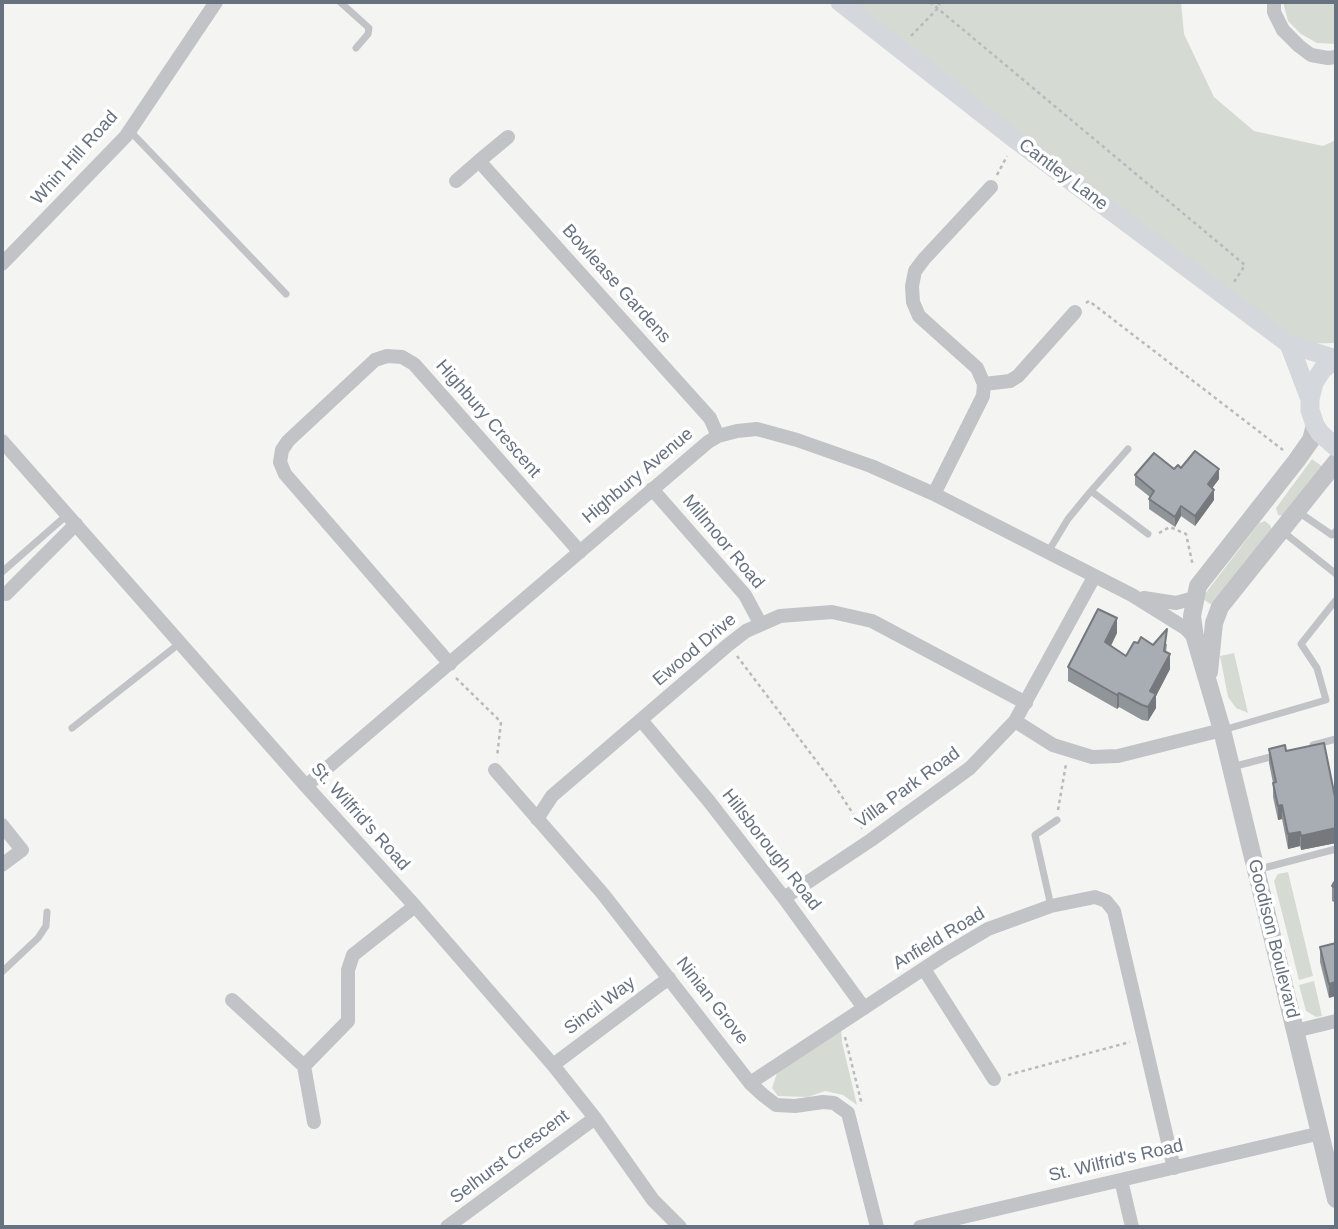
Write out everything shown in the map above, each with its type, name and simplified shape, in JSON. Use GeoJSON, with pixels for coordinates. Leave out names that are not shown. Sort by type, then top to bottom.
{"type":"FeatureCollection","features":[{"type":"Feature","properties":{"kind":"main road","name":"Cantley Lane"},"geometry":{"type":"LineString","coordinates":[[840,2],[1016,140],[1289,344],[1336,359]]}},
{"type":"Feature","properties":{"kind":"main road"},"geometry":{"type":"LineString","coordinates":[[1289,344],[1310,399]]}},
{"type":"Feature","properties":{"kind":"main road"},"geometry":{"type":"LineString","coordinates":[[1336,359],[1322,370],[1314,383],[1310,399],[1315,425],[1336,447]]}},
{"type":"Feature","properties":{"kind":"street","name":"Whin Hill Road"},"geometry":{"type":"LineString","coordinates":[[2,264],[129,131],[215,2]]}},
{"type":"Feature","properties":{"kind":"street"},"geometry":{"type":"LineString","coordinates":[[1274,2],[1273,12],[1283,30],[1299,46],[1311,55],[1336,57]]}},
{"type":"Feature","properties":{"kind":"street"},"geometry":{"type":"LineString","coordinates":[[456,181],[508,137]]}},
{"type":"Feature","properties":{"kind":"street","name":"Bowlease Gardens"},"geometry":{"type":"LineString","coordinates":[[480,161],[710,418],[718,436]]}},
{"type":"Feature","properties":{"kind":"street"},"geometry":{"type":"LineString","coordinates":[[934,495],[984,396],[984,384],[976,368],[919,316],[913,302],[912,286],[915,271],[924,259],[991,187]]}},
{"type":"Feature","properties":{"kind":"street"},"geometry":{"type":"LineString","coordinates":[[984,384],[1010,381],[1017,376],[1075,312]]}},
{"type":"Feature","properties":{"kind":"street","name":"Highbury Crescent"},"geometry":{"type":"LineString","coordinates":[[450,664],[285,474],[280,462],[282,450],[288,441],[375,359],[387,356],[402,357],[414,365],[580,552]]}},
{"type":"Feature","properties":{"kind":"street"},"geometry":{"type":"LineString","coordinates":[[1132,595],[1164,603],[1176,603],[1196,592],[1297,460],[1311,440],[1315,425]]}},
{"type":"Feature","properties":{"kind":"street","name":"Highbury Avenue"},"geometry":{"type":"LineString","coordinates":[[306,786],[708,442],[737,431],[767,431],[872,466],[1132,595]]}},
{"type":"Feature","properties":{"kind":"street","name":"St. Wilfrid's Road"},"geometry":{"type":"LineString","coordinates":[[2,441],[553,1065],[595,1118],[653,1200],[680,1227]]}},
{"type":"Feature","properties":{"kind":"street","name":"Goodison Boulevard"},"geometry":{"type":"LineString","coordinates":[[1209,679],[1214,623],[1220,607],[1336,462]]}},
{"type":"Feature","properties":{"kind":"street","name":"Millmoor Road"},"geometry":{"type":"LineString","coordinates":[[652,489],[745,595],[760,623]]}},
{"type":"Feature","properties":{"kind":"street"},"geometry":{"type":"LineString","coordinates":[[1257,511],[1281,530]]}},
{"type":"Feature","properties":{"kind":"street"},"geometry":{"type":"LineString","coordinates":[[6,594],[72,519]]}},
{"type":"Feature","properties":{"kind":"street","name":"Villa Park Road"},"geometry":{"type":"LineString","coordinates":[[784,898],[971,768],[1014,721],[1026,703],[1050,654],[1094,577]]}},
{"type":"Feature","properties":{"kind":"street","name":"Goodison Boulevard"},"geometry":{"type":"LineString","coordinates":[[1196,592],[1192,616],[1195,638],[1222,730],[1336,1199]]}},
{"type":"Feature","properties":{"kind":"street"},"geometry":{"type":"LineString","coordinates":[[1132,595],[1185,628],[1195,638]]}},
{"type":"Feature","properties":{"kind":"street","name":"Ewood Drive"},"geometry":{"type":"LineString","coordinates":[[537,819],[552,796],[728,645],[760,623],[780,616],[832,612],[872,621],[1026,703]]}},
{"type":"Feature","properties":{"kind":"street","name":"Hillsborough Road"},"geometry":{"type":"LineString","coordinates":[[641,720],[708,800],[784,898],[864,1008]]}},
{"type":"Feature","properties":{"kind":"street"},"geometry":{"type":"LineString","coordinates":[[1014,721],[1053,746],[1092,757],[1118,757],[1222,730]]}},
{"type":"Feature","properties":{"kind":"street","name":"Ninian Grove"},"geometry":{"type":"LineString","coordinates":[[495,770],[603,894],[750,1083],[763,1096],[776,1105],[795,1107],[823,1102],[834,1103],[848,1113]]}},
{"type":"Feature","properties":{"kind":"street"},"geometry":{"type":"LineString","coordinates":[[2,825],[22,850],[2,865]]}},
{"type":"Feature","properties":{"kind":"street","name":"Anfield Road"},"geometry":{"type":"LineString","coordinates":[[750,1083],[988,929],[1051,905],[1095,897],[1106,901],[1114,911],[1174,1167]]}},
{"type":"Feature","properties":{"kind":"street"},"geometry":{"type":"LineString","coordinates":[[304,1066],[348,1021],[348,970],[354,955],[415,906]]}},
{"type":"Feature","properties":{"kind":"street"},"geometry":{"type":"LineString","coordinates":[[924,969],[994,1079]]}},
{"type":"Feature","properties":{"kind":"street","name":"Sincil Way"},"geometry":{"type":"LineString","coordinates":[[553,1065],[669,978]]}},
{"type":"Feature","properties":{"kind":"street"},"geometry":{"type":"LineString","coordinates":[[232,1000],[304,1066],[314,1122]]}},
{"type":"Feature","properties":{"kind":"street"},"geometry":{"type":"LineString","coordinates":[[1295,1031],[1336,1021]]}},
{"type":"Feature","properties":{"kind":"street"},"geometry":{"type":"LineString","coordinates":[[848,1113],[877,1227]]}},
{"type":"Feature","properties":{"kind":"street","name":"Selhurst Crescent"},"geometry":{"type":"LineString","coordinates":[[447,1227],[595,1118]]}},
{"type":"Feature","properties":{"kind":"street","name":"St. Wilfrid's Road"},"geometry":{"type":"LineString","coordinates":[[920,1227],[1321,1133]]}},
{"type":"Feature","properties":{"kind":"street"},"geometry":{"type":"LineString","coordinates":[[1121,1180],[1132,1227]]}},
{"type":"Feature","properties":{"kind":"lane"},"geometry":{"type":"LineString","coordinates":[[340,2],[369,28],[368,34],[356,48]]}},
{"type":"Feature","properties":{"kind":"lane"},"geometry":{"type":"LineString","coordinates":[[129,131],[286,294]]}},
{"type":"Feature","properties":{"kind":"lane"},"geometry":{"type":"LineString","coordinates":[[1048,553],[1068,519],[1128,449]]}},
{"type":"Feature","properties":{"kind":"lane"},"geometry":{"type":"LineString","coordinates":[[1091,491],[1148,534]]}},
{"type":"Feature","properties":{"kind":"lane"},"geometry":{"type":"LineString","coordinates":[[1296,511],[1335,535]]}},
{"type":"Feature","properties":{"kind":"lane"},"geometry":{"type":"LineString","coordinates":[[2,572],[72,519]]}},
{"type":"Feature","properties":{"kind":"lane"},"geometry":{"type":"LineString","coordinates":[[1281,530],[1336,574]]}},
{"type":"Feature","properties":{"kind":"lane"},"geometry":{"type":"LineString","coordinates":[[1222,730],[1326,700],[1317,668],[1301,644],[1336,600]]}},
{"type":"Feature","properties":{"kind":"lane"},"geometry":{"type":"LineString","coordinates":[[72,728],[181,643]]}},
{"type":"Feature","properties":{"kind":"lane"},"geometry":{"type":"LineString","coordinates":[[1310,746],[1336,739]]}},
{"type":"Feature","properties":{"kind":"lane"},"geometry":{"type":"LineString","coordinates":[[1231,768],[1284,753]]}},
{"type":"Feature","properties":{"kind":"lane"},"geometry":{"type":"LineString","coordinates":[[1051,905],[1035,835],[1056,820]]}},
{"type":"Feature","properties":{"kind":"lane"},"geometry":{"type":"LineString","coordinates":[[1256,870],[1336,849]]}},
{"type":"Feature","properties":{"kind":"lane"},"geometry":{"type":"LineString","coordinates":[[2,972],[38,939],[46,926],[47,912]]}},
{"type":"Feature","properties":{"kind":"path"},"geometry":{"type":"LineString","coordinates":[[930,2],[1245,265],[1225,297]]}},
{"type":"Feature","properties":{"kind":"path"},"geometry":{"type":"LineString","coordinates":[[899,48],[938,8],[940,2]]}},
{"type":"Feature","properties":{"kind":"path"},"geometry":{"type":"LineString","coordinates":[[991,187],[1016,140]]}},
{"type":"Feature","properties":{"kind":"path"},"geometry":{"type":"LineString","coordinates":[[1075,312],[1089,301],[1297,460]]}},
{"type":"Feature","properties":{"kind":"path"},"geometry":{"type":"LineString","coordinates":[[1159,533],[1170,527],[1186,534],[1196,592]]}},
{"type":"Feature","properties":{"kind":"path"},"geometry":{"type":"LineString","coordinates":[[728,645],[833,783],[871,840]]}},
{"type":"Feature","properties":{"kind":"path"},"geometry":{"type":"LineString","coordinates":[[450,664],[457,682],[501,722],[495,770]]}},
{"type":"Feature","properties":{"kind":"path"},"geometry":{"type":"LineString","coordinates":[[1056,820],[1069,751]]}},
{"type":"Feature","properties":{"kind":"path"},"geometry":{"type":"LineString","coordinates":[[844,1021],[845,1037],[863,1111],[848,1113]]}},
{"type":"Feature","properties":{"kind":"path"},"geometry":{"type":"LineString","coordinates":[[994,1079],[1144,1038]]}},
{"type":"Feature","properties":{"kind":"shaded area"},"geometry":{"type":"Polygon","coordinates":[[[843,2],[1181,2],[1184,34],[1214,97],[1254,131],[1323,146],[1336,140],[1336,343],[1289,344],[843,2]]]}},
{"type":"Feature","properties":{"kind":"shaded area"},"geometry":{"type":"Polygon","coordinates":[[[1283,2],[1336,2],[1336,44],[1317,43],[1301,34],[1288,21],[1283,2]]]}},
{"type":"Feature","properties":{"kind":"shaded area"},"geometry":{"type":"Polygon","coordinates":[[[1312,459],[1323,467],[1284,516],[1278,515],[1276,508],[1312,459]]]}},
{"type":"Feature","properties":{"kind":"shaded area"},"geometry":{"type":"Polygon","coordinates":[[[1265,521],[1272,531],[1215,607],[1204,600],[1205,594],[1259,523],[1265,521]]]}},
{"type":"Feature","properties":{"kind":"shaded area"},"geometry":{"type":"Polygon","coordinates":[[[1234,653],[1248,713],[1236,708],[1228,697],[1220,656],[1234,653]]]}},
{"type":"Feature","properties":{"kind":"shaded area"},"geometry":{"type":"Polygon","coordinates":[[[1288,872],[1313,976],[1299,980],[1274,881],[1278,874],[1288,872]]]}},
{"type":"Feature","properties":{"kind":"shaded area"},"geometry":{"type":"Polygon","coordinates":[[[1314,981],[1322,1016],[1316,1017],[1306,1011],[1299,985],[1314,981]]]}},
{"type":"Feature","properties":{"kind":"shaded area"},"geometry":{"type":"Polygon","coordinates":[[[841,1028],[857,1105],[843,1095],[825,1091],[808,1097],[778,1096],[772,1088],[777,1073],[841,1028]]]}},
{"type":"Feature","properties":{"kind":"building"},"geometry":{"type":"Polygon","coordinates":[[[1195,451],[1219,469],[1208,484],[1214,490],[1195,516],[1181,506],[1175,517],[1149,499],[1154,491],[1135,475],[1154,453],[1174,469],[1178,465],[1181,468],[1195,451]]]}},
{"type":"Feature","properties":{"kind":"building"},"geometry":{"type":"Polygon","coordinates":[[[1098,609],[1117,618],[1105,642],[1126,656],[1134,642],[1138,643],[1141,637],[1153,645],[1167,629],[1164,651],[1170,654],[1150,691],[1156,694],[1148,707],[1119,693],[1117,695],[1068,667],[1098,609]]]}},
{"type":"Feature","properties":{"kind":"building"},"geometry":{"type":"Polygon","coordinates":[[[1324,743],[1336,802],[1336,828],[1301,836],[1300,832],[1288,834],[1282,805],[1278,806],[1269,749],[1285,745],[1286,751],[1324,743]]]}},
{"type":"Feature","properties":{"kind":"building"},"geometry":{"type":"Polygon","coordinates":[[[1336,943],[1336,982],[1329,984],[1320,947],[1336,943]]]}}]}
